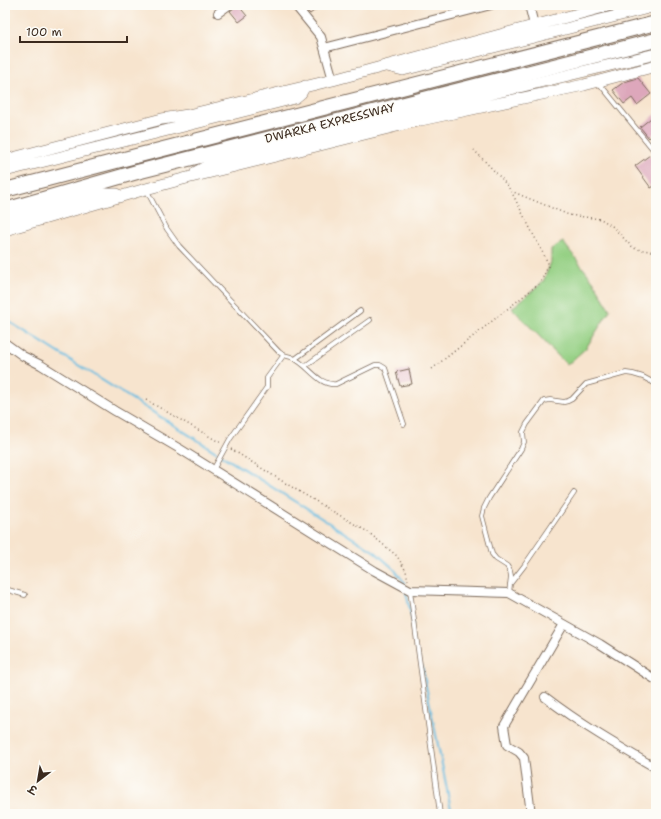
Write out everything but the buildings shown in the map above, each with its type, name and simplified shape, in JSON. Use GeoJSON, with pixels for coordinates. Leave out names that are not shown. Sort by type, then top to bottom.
{"type":"FeatureCollection","features":[{"type":"Feature","properties":{"kind":"highway","name":"DWARKA EXPRESSWAY"},"geometry":{"type":"LineString","coordinates":[[5,190],[656,23]]}},
{"type":"Feature","properties":{"kind":"highway","name":"DWARKA EXPRESSWAY"},"geometry":{"type":"LineString","coordinates":[[5,210],[137,172],[656,40]]}},
{"type":"Feature","properties":{"kind":"main road"},"geometry":{"type":"LineString","coordinates":[[5,160],[162,119],[333,80],[610,5]]}},
{"type":"Feature","properties":{"kind":"main road"},"geometry":{"type":"LineString","coordinates":[[385,66],[403,70],[476,50],[656,6]]}},
{"type":"Feature","properties":{"kind":"main road"},"geometry":{"type":"LineString","coordinates":[[184,179],[209,165],[497,92],[656,54]]}},
{"type":"Feature","properties":{"kind":"main road"},"geometry":{"type":"LineString","coordinates":[[5,230],[184,179],[421,120],[510,102],[656,66]]}},
{"type":"Feature","properties":{"kind":"main road"},"geometry":{"type":"LineString","coordinates":[[5,171],[295,98],[301,93],[305,86]]}},
{"type":"Feature","properties":{"kind":"main road"},"geometry":{"type":"LineString","coordinates":[[5,220],[100,194],[126,195]]}},
{"type":"Feature","properties":{"kind":"street"},"geometry":{"type":"LineString","coordinates":[[218,13],[229,5]]}},
{"type":"Feature","properties":{"kind":"street"},"geometry":{"type":"LineString","coordinates":[[295,5],[318,32],[323,41],[333,80]]}},
{"type":"Feature","properties":{"kind":"street"},"geometry":{"type":"LineString","coordinates":[[324,48],[491,5]]}},
{"type":"Feature","properties":{"kind":"street"},"geometry":{"type":"LineString","coordinates":[[529,5],[534,25]]}},
{"type":"Feature","properties":{"kind":"street"},"geometry":{"type":"LineString","coordinates":[[5,343],[23,356],[41,365],[115,412],[180,449],[375,571],[410,590],[509,589],[656,680]]}},
{"type":"Feature","properties":{"kind":"street"},"geometry":{"type":"LineString","coordinates":[[531,814],[524,758],[519,752],[507,744],[504,726],[564,624]]}},
{"type":"Feature","properties":{"kind":"street"},"geometry":{"type":"LineString","coordinates":[[545,697],[608,741],[656,768]]}},
{"type":"Feature","properties":{"kind":"lane"},"geometry":{"type":"LineString","coordinates":[[597,81],[656,153]]}},
{"type":"Feature","properties":{"kind":"lane"},"geometry":{"type":"LineString","coordinates":[[146,189],[167,229],[179,246],[283,356],[295,358],[324,383],[330,385],[336,384],[375,365],[380,365],[385,368],[404,424]]}},
{"type":"Feature","properties":{"kind":"lane"},"geometry":{"type":"LineString","coordinates":[[295,358],[360,311]]}},
{"type":"Feature","properties":{"kind":"lane"},"geometry":{"type":"LineString","coordinates":[[305,366],[370,320]]}},
{"type":"Feature","properties":{"kind":"lane"},"geometry":{"type":"LineString","coordinates":[[212,470],[230,439],[267,387],[267,378],[283,356]]}},
{"type":"Feature","properties":{"kind":"lane"},"geometry":{"type":"LineString","coordinates":[[509,589],[510,571],[507,566],[493,556],[490,551],[482,516],[489,498],[521,449],[524,442],[523,432],[541,403],[550,400],[564,402],[568,401],[572,399],[586,384],[626,373],[643,377],[656,384]]}},
{"type":"Feature","properties":{"kind":"lane"},"geometry":{"type":"LineString","coordinates":[[509,589],[574,493]]}},
{"type":"Feature","properties":{"kind":"lane"},"geometry":{"type":"LineString","coordinates":[[5,589],[25,595]]}},
{"type":"Feature","properties":{"kind":"lane"},"geometry":{"type":"LineString","coordinates":[[410,590],[440,814]]}},
{"type":"Feature","properties":{"kind":"path"},"geometry":{"type":"LineString","coordinates":[[432,369],[540,283],[549,265],[511,191],[502,179],[474,150]]}},
{"type":"Feature","properties":{"kind":"path"},"geometry":{"type":"LineString","coordinates":[[511,191],[569,215],[600,220],[612,226],[631,246],[636,249],[656,252]]}},
{"type":"Feature","properties":{"kind":"path"},"geometry":{"type":"LineString","coordinates":[[146,400],[223,444]]}},
{"type":"Feature","properties":{"kind":"path"},"geometry":{"type":"LineString","coordinates":[[230,449],[368,532],[397,556],[406,571],[410,590]]}},
{"type":"Feature","properties":{"kind":"green space"},"geometry":{"type":"Polygon","coordinates":[[[563,242],[594,282],[610,310],[586,348],[567,365],[512,308],[543,282],[551,262],[551,249],[563,242]]]}},
{"type":"Feature","properties":{"kind":"waterway"},"geometry":{"type":"LineString","coordinates":[[5,319],[375,552],[394,569],[405,583]]}},
{"type":"Feature","properties":{"kind":"waterway"},"geometry":{"type":"LineString","coordinates":[[406,592],[413,624]]}},
{"type":"Feature","properties":{"kind":"waterway"},"geometry":{"type":"LineString","coordinates":[[422,666],[452,814]]}}]}
